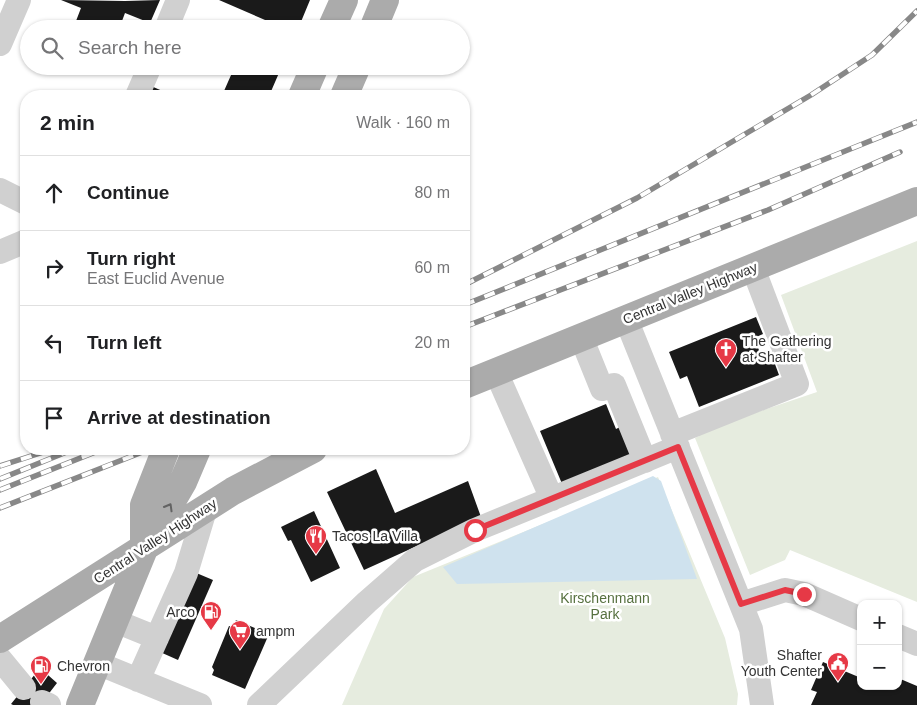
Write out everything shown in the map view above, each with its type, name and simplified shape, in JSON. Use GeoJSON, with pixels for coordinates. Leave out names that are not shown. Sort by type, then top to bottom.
{"type":"FeatureCollection","features":[{"type":"Feature","properties":{"kind":"main road"},"geometry":{"type":"LineString","coordinates":[[335,20],[344,0]]}},
{"type":"Feature","properties":{"kind":"main road"},"geometry":{"type":"LineString","coordinates":[[377,20],[385,0]]}},
{"type":"Feature","properties":{"kind":"main road"},"geometry":{"type":"LineString","coordinates":[[305,90],[311,75]]}},
{"type":"Feature","properties":{"kind":"main road"},"geometry":{"type":"LineString","coordinates":[[347,90],[353,75]]}},
{"type":"Feature","properties":{"kind":"main road","name":"Central Valley Highway"},"geometry":{"type":"LineString","coordinates":[[470,382],[917,201]]}},
{"type":"Feature","properties":{"kind":"main road"},"geometry":{"type":"LineString","coordinates":[[144,549],[144,505],[164,455]]}},
{"type":"Feature","properties":{"kind":"main road"},"geometry":{"type":"LineString","coordinates":[[80,705],[144,549],[183,482],[194,455]]}},
{"type":"Feature","properties":{"kind":"main road","name":"Central Valley Highway"},"geometry":{"type":"LineString","coordinates":[[0,639],[233,492],[302,455]]}},
{"type":"Feature","properties":{"kind":"street"},"geometry":{"type":"LineString","coordinates":[[2,33],[19,0]]}},
{"type":"Feature","properties":{"kind":"street"},"geometry":{"type":"LineString","coordinates":[[170,20],[178,0]]}},
{"type":"Feature","properties":{"kind":"street"},"geometry":{"type":"LineString","coordinates":[[140,90],[146,75]]}},
{"type":"Feature","properties":{"kind":"street"},"geometry":{"type":"LineString","coordinates":[[0,190],[20,200]]}},
{"type":"Feature","properties":{"kind":"street"},"geometry":{"type":"LineString","coordinates":[[0,252],[20,244]]}},
{"type":"Feature","properties":{"kind":"street"},"geometry":{"type":"LineString","coordinates":[[259,705],[367,602],[415,560],[475,530],[645,461],[675,441],[797,384],[753,268]]}},
{"type":"Feature","properties":{"kind":"street"},"geometry":{"type":"LineString","coordinates":[[626,319],[751,629],[762,705]]}},
{"type":"Feature","properties":{"kind":"street"},"geometry":{"type":"LineString","coordinates":[[581,337],[602,389],[614,385],[645,461]]}},
{"type":"Feature","properties":{"kind":"street"},"geometry":{"type":"LineString","coordinates":[[496,372],[552,499]]}},
{"type":"Feature","properties":{"kind":"street"},"geometry":{"type":"LineString","coordinates":[[138,680],[186,573],[205,510]]}},
{"type":"Feature","properties":{"kind":"street"},"geometry":{"type":"LineString","coordinates":[[741,604],[785,590],[804,594],[857,617]]}},
{"type":"Feature","properties":{"kind":"street"},"geometry":{"type":"LineString","coordinates":[[114,621],[157,638]]}},
{"type":"Feature","properties":{"kind":"street"},"geometry":{"type":"LineString","coordinates":[[902,638],[917,644]]}},
{"type":"Feature","properties":{"kind":"street"},"geometry":{"type":"LineString","coordinates":[[0,659],[38,698]]}},
{"type":"Feature","properties":{"kind":"street"},"geometry":{"type":"LineString","coordinates":[[97,663],[200,705]]}},
{"type":"Feature","properties":{"kind":"green space"},"geometry":{"type":"Polygon","coordinates":[[[917,241],[917,602],[790,550],[785,560],[750,575],[695,438],[699,436],[698,432],[817,392],[781,295],[917,241]]]}},
{"type":"Feature","properties":{"kind":"green space","name":"Kirschenmann Park"},"geometry":{"type":"Polygon","coordinates":[[[658,477],[725,638],[738,694],[737,705],[342,705],[384,609],[413,577],[658,477]]]}},
{"type":"Feature","properties":{"kind":"water"},"geometry":{"type":"Polygon","coordinates":[[[653,476],[661,481],[697,579],[457,584],[443,567],[653,476]]]}},
{"type":"Feature","properties":{"kind":"building"},"geometry":{"type":"Polygon","coordinates":[[[61,0],[160,0],[151,20],[142,20],[125,13],[122,20],[76,20],[81,8],[61,0]]]}},
{"type":"Feature","properties":{"kind":"building"},"geometry":{"type":"Polygon","coordinates":[[[219,0],[310,0],[302,20],[265,20],[219,0]]]}},
{"type":"Feature","properties":{"kind":"building"},"geometry":{"type":"Polygon","coordinates":[[[231,75],[278,75],[272,90],[224,90],[231,75]]]}},
{"type":"Feature","properties":{"kind":"building"},"geometry":{"type":"Polygon","coordinates":[[[151,86],[160,90],[149,90],[151,86]]]}},
{"type":"Feature","properties":{"kind":"building","name":"The Gathering at Shafter"},"geometry":{"type":"Polygon","coordinates":[[[756,317],[763,334],[754,338],[763,360],[772,356],[779,375],[699,407],[687,376],[680,379],[669,352],[756,317]]]}},
{"type":"Feature","properties":{"kind":"building"},"geometry":{"type":"Polygon","coordinates":[[[606,404],[616,429],[624,425],[639,460],[565,491],[540,431],[606,404]]]}},
{"type":"Feature","properties":{"kind":"building"},"geometry":{"type":"Polygon","coordinates":[[[376,469],[395,513],[468,481],[481,517],[364,570],[327,492],[376,469]]]}},
{"type":"Feature","properties":{"kind":"building","name":"Tacos La Villa"},"geometry":{"type":"Polygon","coordinates":[[[314,511],[340,568],[311,582],[291,540],[288,541],[281,527],[314,511]]]}},
{"type":"Feature","properties":{"kind":"building"},"geometry":{"type":"Polygon","coordinates":[[[194,572],[213,580],[178,660],[160,652],[194,572]]]}},
{"type":"Feature","properties":{"kind":"building","name":"ampm"},"geometry":{"type":"Polygon","coordinates":[[[236,620],[269,634],[245,689],[212,675],[214,670],[212,667],[229,626],[233,627],[236,620]]]}},
{"type":"Feature","properties":{"kind":"building","name":"Shafter Youth Center"},"geometry":{"type":"Polygon","coordinates":[[[823,662],[857,676],[857,690],[902,690],[902,680],[917,686],[917,705],[811,705],[817,692],[811,690],[823,662]]]}},
{"type":"Feature","properties":{"kind":"building","name":"Chevron"},"geometry":{"type":"Polygon","coordinates":[[[40,668],[57,683],[40,705],[11,704],[40,668]]]}},
{"type":"Feature","properties":{"kind":"railway"},"geometry":{"type":"LineString","coordinates":[[470,282],[637,198],[811,95],[872,55],[917,11]]}},
{"type":"Feature","properties":{"kind":"railway"},"geometry":{"type":"LineString","coordinates":[[470,303],[917,122]]}},
{"type":"Feature","properties":{"kind":"railway"},"geometry":{"type":"LineString","coordinates":[[470,325],[768,210],[900,152]]}},
{"type":"Feature","properties":{"kind":"railway"},"geometry":{"type":"LineString","coordinates":[[0,466],[34,455]]}},
{"type":"Feature","properties":{"kind":"railway"},"geometry":{"type":"LineString","coordinates":[[0,479],[59,455]]}},
{"type":"Feature","properties":{"kind":"railway"},"geometry":{"type":"LineString","coordinates":[[0,490],[88,455]]}},
{"type":"Feature","properties":{"kind":"railway"},"geometry":{"type":"LineString","coordinates":[[0,508],[135,455]]}},
{"type":"Feature","properties":{"kind":"place","name":"The Gathering at Shafter"},"geometry":{"type":"Point","coordinates":[726,368]}},
{"type":"Feature","properties":{"kind":"place","name":"Tacos La Villa"},"geometry":{"type":"Point","coordinates":[316,555]}},
{"type":"Feature","properties":{"kind":"place","name":"Arco"},"geometry":{"type":"Point","coordinates":[211,631]}},
{"type":"Feature","properties":{"kind":"place","name":"ampm"},"geometry":{"type":"Point","coordinates":[240,650]}},
{"type":"Feature","properties":{"kind":"place","name":"Shafter Youth Center"},"geometry":{"type":"Point","coordinates":[838,682]}},
{"type":"Feature","properties":{"kind":"place","name":"Chevron"},"geometry":{"type":"Point","coordinates":[41,685]}},
{"type":"Feature","properties":{"kind":"route"},"geometry":{"type":"LineString","coordinates":[[475,530],[678,447],[741,604],[785,590],[804,594]]}}]}
